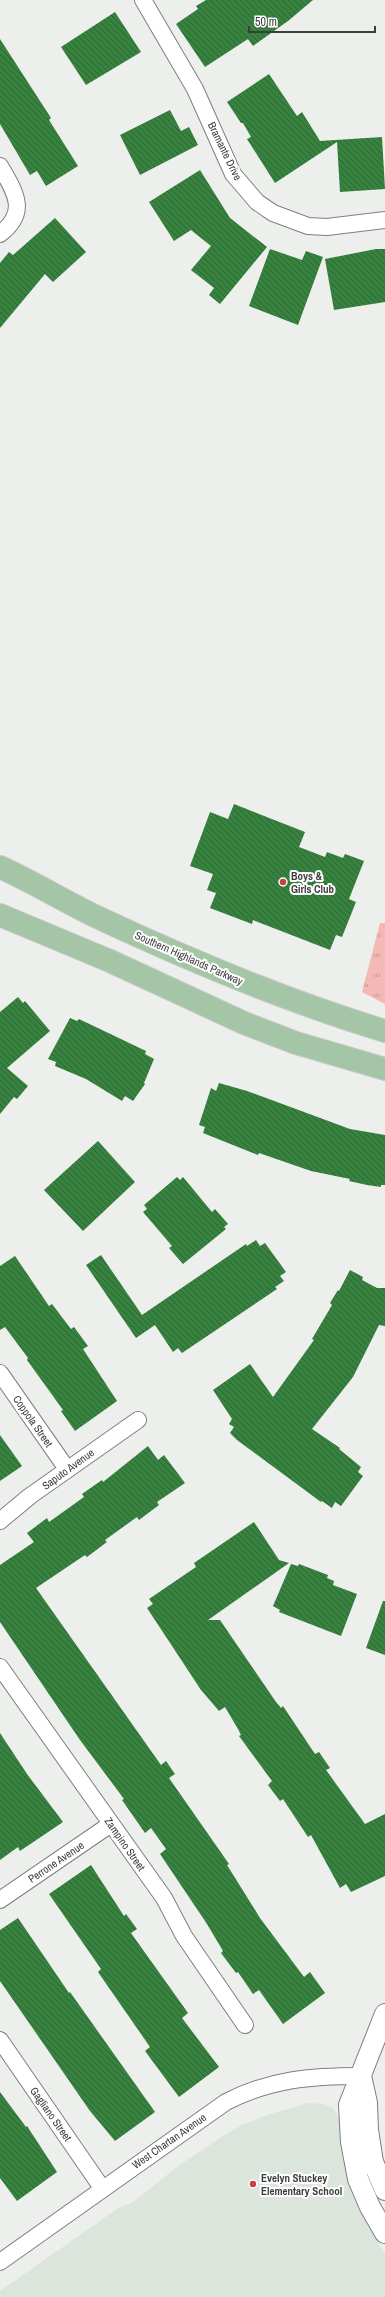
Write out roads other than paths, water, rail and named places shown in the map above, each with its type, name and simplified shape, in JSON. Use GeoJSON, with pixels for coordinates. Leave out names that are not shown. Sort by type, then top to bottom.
{"type":"FeatureCollection","features":[{"type":"Feature","properties":{"kind":"main road","name":"Southern Highlands Parkway"},"geometry":{"type":"LineString","coordinates":[[2,873],[207,967],[306,1006],[385,1031]]}},
{"type":"Feature","properties":{"kind":"main road"},"geometry":{"type":"LineString","coordinates":[[0,915],[110,961],[244,1023],[296,1043],[385,1069]]}},
{"type":"Feature","properties":{"kind":"street","name":"Bramante Drive"},"geometry":{"type":"LineString","coordinates":[[148,2],[194,89],[233,174],[244,189],[257,202],[273,213],[308,226],[348,226],[385,220]]}},
{"type":"Feature","properties":{"kind":"street"},"geometry":{"type":"LineString","coordinates":[[0,166],[17,199],[18,213],[8,228],[0,234]]}},
{"type":"Feature","properties":{"kind":"street","name":"Coppola Street"},"geometry":{"type":"LineString","coordinates":[[0,1373],[67,1469]]}},
{"type":"Feature","properties":{"kind":"street","name":"Saputo Avenue"},"geometry":{"type":"LineString","coordinates":[[0,1521],[67,1469],[138,1420]]}},
{"type":"Feature","properties":{"kind":"street","name":"Zampino Street"},"geometry":{"type":"LineString","coordinates":[[0,1667],[164,1898],[184,1936],[245,2025]]}},
{"type":"Feature","properties":{"kind":"street","name":"Perrone Avenue"},"geometry":{"type":"LineString","coordinates":[[0,1900],[111,1824]]}},
{"type":"Feature","properties":{"kind":"street"},"geometry":{"type":"LineString","coordinates":[[385,2014],[349,2105],[351,2142],[361,2186],[370,2207],[385,2233]]}},
{"type":"Feature","properties":{"kind":"street","name":"Gagliano Street"},"geometry":{"type":"LineString","coordinates":[[0,2040],[102,2188]]}},
{"type":"Feature","properties":{"kind":"street","name":"West Chartan Avenue"},"geometry":{"type":"LineString","coordinates":[[0,2262],[203,2116],[251,2089],[283,2080],[333,2076],[360,2076]]}},
{"type":"Feature","properties":{"kind":"street"},"geometry":{"type":"LineString","coordinates":[[360,2076],[367,2103],[368,2130],[373,2162],[385,2190]]}},
{"type":"Feature","properties":{"kind":"place","name":"Boys & Girls Club"},"geometry":{"type":"Point","coordinates":[283,882]}},
{"type":"Feature","properties":{"kind":"place","name":"Evelyn Stuckey Elementary School"},"geometry":{"type":"Point","coordinates":[253,2184]}}]}
